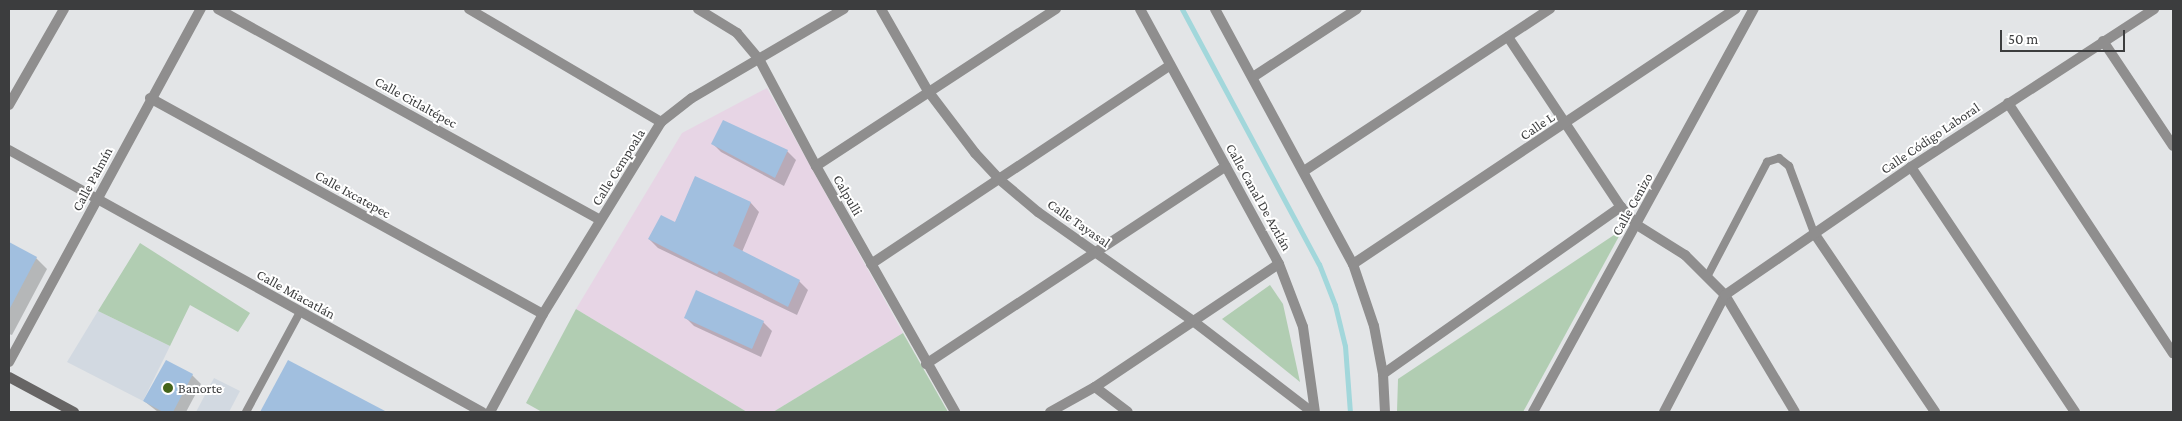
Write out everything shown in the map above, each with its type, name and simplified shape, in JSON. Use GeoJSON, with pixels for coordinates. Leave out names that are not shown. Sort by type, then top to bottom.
{"type":"FeatureCollection","features":[{"type":"Feature","properties":{"kind":"main road"},"geometry":{"type":"LineString","coordinates":[[9,377],[74,412]]}},
{"type":"Feature","properties":{"kind":"street"},"geometry":{"type":"LineString","coordinates":[[9,105],[64,9]]}},
{"type":"Feature","properties":{"kind":"street","name":"Calle Palmín"},"geometry":{"type":"LineString","coordinates":[[9,362],[150,98],[201,9]]}},
{"type":"Feature","properties":{"kind":"street","name":"Calle Citlaltépec"},"geometry":{"type":"LineString","coordinates":[[218,9],[600,220]]}},
{"type":"Feature","properties":{"kind":"street"},"geometry":{"type":"LineString","coordinates":[[469,9],[661,122]]}},
{"type":"Feature","properties":{"kind":"street","name":"Calpulli"},"geometry":{"type":"LineString","coordinates":[[698,9],[737,33],[759,59],[816,166],[926,364],[955,412]]}},
{"type":"Feature","properties":{"kind":"street","name":"Calle Cempoala"},"geometry":{"type":"LineString","coordinates":[[490,412],[543,314],[661,122],[679,106],[844,9]]}},
{"type":"Feature","properties":{"kind":"street","name":"Calle Tayasal"},"geometry":{"type":"LineString","coordinates":[[881,9],[928,91],[975,153],[1000,180],[1038,212],[1193,321],[1313,412]]}},
{"type":"Feature","properties":{"kind":"street"},"geometry":{"type":"LineString","coordinates":[[816,166],[1056,9]]}},
{"type":"Feature","properties":{"kind":"street","name":"Calle Canal De Aztlán"},"geometry":{"type":"LineString","coordinates":[[1140,9],[1279,264],[1303,327],[1313,412]]}},
{"type":"Feature","properties":{"kind":"street"},"geometry":{"type":"LineString","coordinates":[[1215,9],[1353,264],[1374,326],[1383,374],[1385,412]]}},
{"type":"Feature","properties":{"kind":"street"},"geometry":{"type":"LineString","coordinates":[[1253,77],[1357,9]]}},
{"type":"Feature","properties":{"kind":"street"},"geometry":{"type":"LineString","coordinates":[[1304,171],[1550,9]]}},
{"type":"Feature","properties":{"kind":"street","name":"Calle L"},"geometry":{"type":"LineString","coordinates":[[1353,264],[1736,9]]}},
{"type":"Feature","properties":{"kind":"street","name":"Calle Cenizo"},"geometry":{"type":"LineString","coordinates":[[1533,412],[1754,9]]}},
{"type":"Feature","properties":{"kind":"street","name":"Calle Código Laboral"},"geometry":{"type":"LineString","coordinates":[[1725,295],[1911,167],[2154,9]]}},
{"type":"Feature","properties":{"kind":"street"},"geometry":{"type":"LineString","coordinates":[[1508,37],[1564,124],[1621,206],[1637,225],[1685,255],[1725,295],[1795,412]]}},
{"type":"Feature","properties":{"kind":"street"},"geometry":{"type":"LineString","coordinates":[[2103,41],[2173,146]]}},
{"type":"Feature","properties":{"kind":"street"},"geometry":{"type":"LineString","coordinates":[[871,264],[1000,180],[1170,65]]}},
{"type":"Feature","properties":{"kind":"street","name":"Calle Ixcatepec"},"geometry":{"type":"LineString","coordinates":[[150,98],[543,314]]}},
{"type":"Feature","properties":{"kind":"street"},"geometry":{"type":"LineString","coordinates":[[2008,103],[2173,354]]}},
{"type":"Feature","properties":{"kind":"street","name":"Calle Miacatlán"},"geometry":{"type":"LineString","coordinates":[[9,150],[96,200],[482,412]]}},
{"type":"Feature","properties":{"kind":"street"},"geometry":{"type":"LineString","coordinates":[[926,364],[1226,166]]}},
{"type":"Feature","properties":{"kind":"street"},"geometry":{"type":"LineString","coordinates":[[1911,167],[2074,412]]}},
{"type":"Feature","properties":{"kind":"street"},"geometry":{"type":"LineString","coordinates":[[1383,374],[1621,206]]}},
{"type":"Feature","properties":{"kind":"street"},"geometry":{"type":"LineString","coordinates":[[1814,232],[1935,412]]}},
{"type":"Feature","properties":{"kind":"street"},"geometry":{"type":"LineString","coordinates":[[1050,412],[1095,387],[1279,264]]}},
{"type":"Feature","properties":{"kind":"street"},"geometry":{"type":"LineString","coordinates":[[1664,412],[1725,295]]}},
{"type":"Feature","properties":{"kind":"street"},"geometry":{"type":"LineString","coordinates":[[1095,387],[1128,412]]}},
{"type":"Feature","properties":{"kind":"lane"},"geometry":{"type":"LineString","coordinates":[[1708,277],[1767,162],[1779,158],[1789,166],[1814,232]]}},
{"type":"Feature","properties":{"kind":"lane"},"geometry":{"type":"LineString","coordinates":[[246,412],[300,312]]}},
{"type":"Feature","properties":{"kind":"shaded area"},"geometry":{"type":"Polygon","coordinates":[[[767,88],[903,333],[773,412],[747,412],[576,309],[682,133],[767,88]]]}},
{"type":"Feature","properties":{"kind":"shaded area"},"geometry":{"type":"Polygon","coordinates":[[[98,311],[170,346],[143,401],[67,362],[98,311]]]}},
{"type":"Feature","properties":{"kind":"shaded area"},"geometry":{"type":"Polygon","coordinates":[[[214,378],[240,391],[229,412],[196,412],[214,378]]]}},
{"type":"Feature","properties":{"kind":"green space"},"geometry":{"type":"Polygon","coordinates":[[[1623,229],[1523,412],[1397,412],[1398,379],[1623,229]]]}},
{"type":"Feature","properties":{"kind":"green space"},"geometry":{"type":"Polygon","coordinates":[[[140,243],[250,313],[238,332],[190,305],[170,346],[98,311],[140,243]]]}},
{"type":"Feature","properties":{"kind":"green space"},"geometry":{"type":"Polygon","coordinates":[[[1270,285],[1283,304],[1300,382],[1222,319],[1270,285]]]}},
{"type":"Feature","properties":{"kind":"green space"},"geometry":{"type":"Polygon","coordinates":[[[576,309],[747,412],[542,412],[526,403],[576,309]]]}},
{"type":"Feature","properties":{"kind":"green space"},"geometry":{"type":"Polygon","coordinates":[[[903,333],[948,412],[773,412],[903,333]]]}},
{"type":"Feature","properties":{"kind":"building"},"geometry":{"type":"Polygon","coordinates":[[[723,120],[788,150],[775,178],[711,144],[723,120]]]}},
{"type":"Feature","properties":{"kind":"building"},"geometry":{"type":"Polygon","coordinates":[[[695,176],[751,202],[733,246],[800,280],[788,307],[719,271],[717,274],[648,239],[661,215],[675,222],[695,176]]]}},
{"type":"Feature","properties":{"kind":"building"},"geometry":{"type":"Polygon","coordinates":[[[9,242],[37,257],[9,310],[9,242]]]}},
{"type":"Feature","properties":{"kind":"building"},"geometry":{"type":"Polygon","coordinates":[[[696,290],[764,321],[752,349],[684,318],[696,290]]]}},
{"type":"Feature","properties":{"kind":"building","name":"Banorte"},"geometry":{"type":"Polygon","coordinates":[[[166,360],[193,374],[173,412],[163,412],[143,401],[166,360]]]}},
{"type":"Feature","properties":{"kind":"building"},"geometry":{"type":"Polygon","coordinates":[[[288,360],[387,412],[260,412],[288,360]]]}},
{"type":"Feature","properties":{"kind":"waterway"},"geometry":{"type":"LineString","coordinates":[[1182,9],[1319,264],[1335,305],[1345,346],[1350,412]]}},
{"type":"Feature","properties":{"kind":"place","name":"Banorte"},"geometry":{"type":"Point","coordinates":[168,388]}}]}
